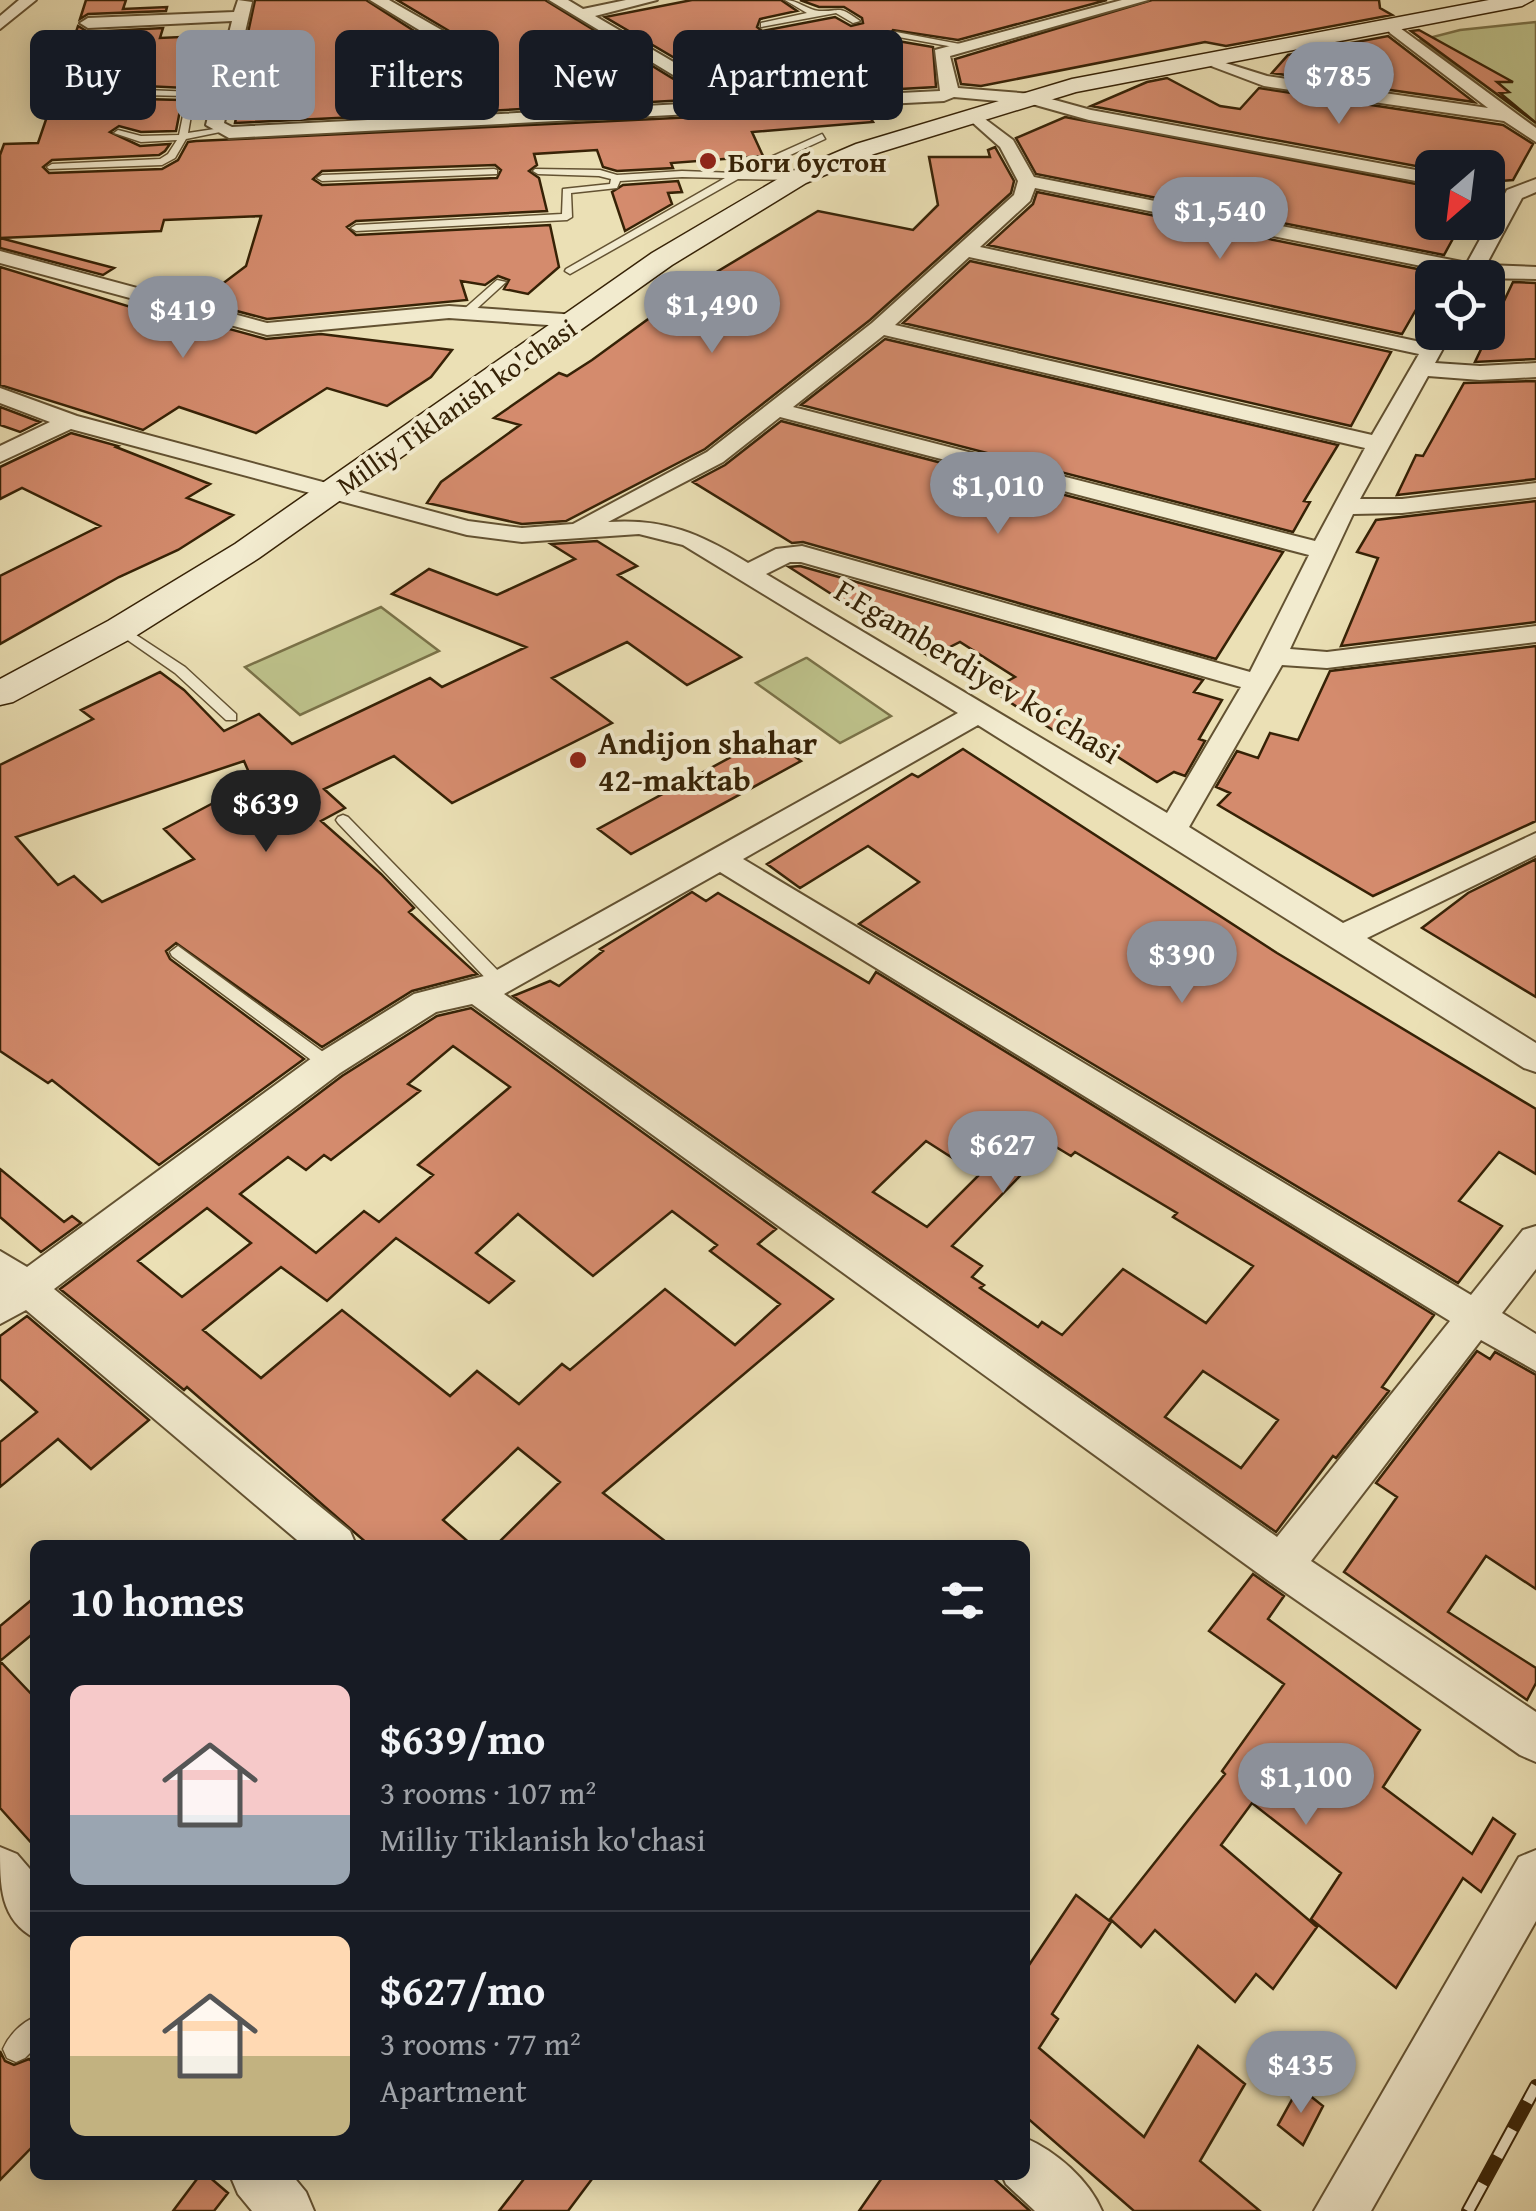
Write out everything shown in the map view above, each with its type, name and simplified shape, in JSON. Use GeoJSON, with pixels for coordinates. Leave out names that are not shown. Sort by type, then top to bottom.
{"type":"FeatureCollection","features":[{"type":"Feature","properties":{"kind":"main road","name":"Milliy Tiklanish ko'chasi"},"geometry":{"type":"LineString","coordinates":[[0,694],[121,629],[334,492],[662,259],[797,178],[865,149],[1072,86],[1482,2],[1522,0]]}},
{"type":"Feature","properties":{"kind":"main road","name":"Milliy Tiklanish ko'chasi"},"geometry":{"type":"LineString","coordinates":[[1029,100],[1396,30],[1536,8]]}},
{"type":"Feature","properties":{"kind":"street"},"geometry":{"type":"LineString","coordinates":[[0,24],[28,0]]}},
{"type":"Feature","properties":{"kind":"street"},"geometry":{"type":"LineString","coordinates":[[378,0],[446,39],[477,121]]}},
{"type":"Feature","properties":{"kind":"street"},"geometry":{"type":"LineString","coordinates":[[557,0],[673,67]]}},
{"type":"Feature","properties":{"kind":"street"},"geometry":{"type":"LineString","coordinates":[[584,13],[650,0]]}},
{"type":"Feature","properties":{"kind":"street"},"geometry":{"type":"LineString","coordinates":[[950,92],[940,53],[1140,0]]}},
{"type":"Feature","properties":{"kind":"street"},"geometry":{"type":"LineString","coordinates":[[88,23],[242,8],[215,125],[240,133],[673,110]]}},
{"type":"Feature","properties":{"kind":"street"},"geometry":{"type":"LineString","coordinates":[[1396,30],[1536,137]]}},
{"type":"Feature","properties":{"kind":"street"},"geometry":{"type":"LineString","coordinates":[[1220,66],[1264,81],[1511,118]]}},
{"type":"Feature","properties":{"kind":"street"},"geometry":{"type":"LineString","coordinates":[[903,98],[939,97],[950,92],[1029,100],[1089,115],[1415,176]]}},
{"type":"Feature","properties":{"kind":"street"},"geometry":{"type":"LineString","coordinates":[[566,533],[704,464],[778,410],[880,328],[1023,197],[1027,181],[1007,144],[973,115]]}},
{"type":"Feature","properties":{"kind":"street"},"geometry":{"type":"LineString","coordinates":[[1027,181],[1415,262]]}},
{"type":"Feature","properties":{"kind":"street"},"geometry":{"type":"LineString","coordinates":[[1505,192],[1514,194],[1536,185]]}},
{"type":"Feature","properties":{"kind":"street"},"geometry":{"type":"LineString","coordinates":[[1478,260],[1514,194]]}},
{"type":"Feature","properties":{"kind":"street"},"geometry":{"type":"LineString","coordinates":[[966,250],[1433,351],[1480,373],[1536,370]]}},
{"type":"Feature","properties":{"kind":"street"},"geometry":{"type":"LineString","coordinates":[[0,258],[267,329],[467,312],[577,321]]}},
{"type":"Feature","properties":{"kind":"street"},"geometry":{"type":"LineString","coordinates":[[1505,273],[1536,273]]}},
{"type":"Feature","properties":{"kind":"street"},"geometry":{"type":"LineString","coordinates":[[880,328],[1379,444]]}},
{"type":"Feature","properties":{"kind":"street"},"geometry":{"type":"LineString","coordinates":[[1172,830],[1273,656],[1344,507],[1433,351]]}},
{"type":"Feature","properties":{"kind":"street","name":"F.Egamberdiyev kо‘chasi"},"geometry":{"type":"LineString","coordinates":[[0,396],[69,421],[495,533],[639,527],[691,539],[1172,830],[1536,1059]]}},
{"type":"Feature","properties":{"kind":"street"},"geometry":{"type":"LineString","coordinates":[[778,410],[1324,551]]}},
{"type":"Feature","properties":{"kind":"street"},"geometry":{"type":"LineString","coordinates":[[0,455],[69,421]]}},
{"type":"Feature","properties":{"kind":"street"},"geometry":{"type":"LineString","coordinates":[[1344,507],[1415,504],[1536,490]]}},
{"type":"Feature","properties":{"kind":"street"},"geometry":{"type":"LineString","coordinates":[[750,572],[785,554],[814,556],[1258,683]]}},
{"type":"Feature","properties":{"kind":"street"},"geometry":{"type":"LineString","coordinates":[[1273,656],[1327,660],[1536,634]]}},
{"type":"Feature","properties":{"kind":"street"},"geometry":{"type":"LineString","coordinates":[[329,1540],[8,1288],[328,1064],[426,1002],[489,987],[979,713]]}},
{"type":"Feature","properties":{"kind":"street"},"geometry":{"type":"LineString","coordinates":[[1339,938],[1536,843]]}},
{"type":"Feature","properties":{"kind":"street"},"geometry":{"type":"LineString","coordinates":[[719,858],[1536,1354]]}},
{"type":"Feature","properties":{"kind":"street"},"geometry":{"type":"LineString","coordinates":[[489,987],[1281,1565],[1536,1738]]}},
{"type":"Feature","properties":{"kind":"street"},"geometry":{"type":"LineString","coordinates":[[1281,1565],[1536,1241]]}},
{"type":"Feature","properties":{"kind":"street"},"geometry":{"type":"LineString","coordinates":[[0,1871],[30,1907]]}},
{"type":"Feature","properties":{"kind":"street"},"geometry":{"type":"LineString","coordinates":[[1341,2211],[1536,1874]]}},
{"type":"Feature","properties":{"kind":"street"},"geometry":{"type":"LineString","coordinates":[[1030,2170],[1075,2211]]}},
{"type":"Feature","properties":{"kind":"street"},"geometry":{"type":"LineString","coordinates":[[260,2180],[287,2211]]}},
{"type":"Feature","properties":{"kind":"lane"},"geometry":{"type":"LineString","coordinates":[[789,0],[814,14]]}},
{"type":"Feature","properties":{"kind":"lane"},"geometry":{"type":"LineString","coordinates":[[764,25],[838,10],[856,21]]}},
{"type":"Feature","properties":{"kind":"lane"},"geometry":{"type":"LineString","coordinates":[[903,35],[965,47]]}},
{"type":"Feature","properties":{"kind":"lane"},"geometry":{"type":"LineString","coordinates":[[52,168],[162,162],[172,156],[183,137],[192,94],[156,93]]}},
{"type":"Feature","properties":{"kind":"lane"},"geometry":{"type":"LineString","coordinates":[[118,134],[141,139],[221,130]]}},
{"type":"Feature","properties":{"kind":"lane"},"geometry":{"type":"LineString","coordinates":[[570,271],[736,176],[822,137]]}},
{"type":"Feature","properties":{"kind":"lane"},"geometry":{"type":"LineString","coordinates":[[538,170],[600,173],[616,178],[797,178]]}},
{"type":"Feature","properties":{"kind":"lane"},"geometry":{"type":"LineString","coordinates":[[322,178],[494,172]]}},
{"type":"Feature","properties":{"kind":"lane"},"geometry":{"type":"LineString","coordinates":[[356,228],[564,218],[569,216],[566,191],[614,186],[616,178]]}},
{"type":"Feature","properties":{"kind":"lane"},"geometry":{"type":"LineString","coordinates":[[467,312],[501,282]]}},
{"type":"Feature","properties":{"kind":"lane"},"geometry":{"type":"LineString","coordinates":[[121,629],[180,670],[231,717]]}},
{"type":"Feature","properties":{"kind":"lane"},"geometry":{"type":"LineString","coordinates":[[343,820],[489,987]]}},
{"type":"Feature","properties":{"kind":"lane"},"geometry":{"type":"LineString","coordinates":[[178,952],[328,1064]]}},
{"type":"Feature","properties":{"kind":"lane"},"geometry":{"type":"LineString","coordinates":[[16,2050],[30,2035]]}},
{"type":"Feature","properties":{"kind":"path"},"geometry":{"type":"LineString","coordinates":[[856,21],[852,26],[857,30]]}},
{"type":"Feature","properties":{"kind":"green space"},"geometry":{"type":"Polygon","coordinates":[[[1536,22],[1536,129],[1421,40],[1460,30],[1536,22]]]}},
{"type":"Feature","properties":{"kind":"green space"},"geometry":{"type":"Polygon","coordinates":[[[381,607],[439,651],[300,715],[245,667],[381,607]]]}},
{"type":"Feature","properties":{"kind":"green space"},"geometry":{"type":"Polygon","coordinates":[[[806,658],[891,716],[840,743],[756,683],[806,658]]]}},
{"type":"Feature","properties":{"kind":"building"},"geometry":{"type":"Polygon","coordinates":[[[86,0],[126,0],[123,9],[167,7],[166,11],[88,14],[80,19],[86,0]]]}},
{"type":"Feature","properties":{"kind":"building"},"geometry":{"type":"Polygon","coordinates":[[[255,0],[366,0],[413,30],[335,30],[335,118],[315,119],[315,30],[249,30],[255,0]]]}},
{"type":"Feature","properties":{"kind":"building"},"geometry":{"type":"Polygon","coordinates":[[[397,0],[545,0],[594,30],[519,30],[519,109],[499,110],[499,30],[448,30],[397,0]]]}},
{"type":"Feature","properties":{"kind":"building"},"geometry":{"type":"Polygon","coordinates":[[[692,0],[781,0],[797,11],[760,19],[757,27],[761,30],[673,30],[673,57],[653,45],[653,30],[627,30],[605,17],[692,0]]]}},
{"type":"Feature","properties":{"kind":"building"},"geometry":{"type":"Polygon","coordinates":[[[800,0],[1107,0],[958,40],[903,30],[767,30],[835,17],[851,26],[863,23],[862,18],[844,7],[819,7],[800,0]]]}},
{"type":"Feature","properties":{"kind":"building"},"geometry":{"type":"Polygon","coordinates":[[[1152,0],[1379,0],[1380,8],[1392,15],[1226,46],[1205,42],[981,86],[961,84],[955,59],[1152,0]]]}},
{"type":"Feature","properties":{"kind":"building"},"geometry":{"type":"Polygon","coordinates":[[[163,28],[160,38],[176,37],[176,88],[156,87],[156,30],[126,30],[163,28]]]}},
{"type":"Feature","properties":{"kind":"building"},"geometry":{"type":"Polygon","coordinates":[[[1419,30],[1513,82],[1497,82],[1509,92],[1500,93],[1536,123],[1411,31],[1419,30]]]}},
{"type":"Feature","properties":{"kind":"building"},"geometry":{"type":"Polygon","coordinates":[[[1388,36],[1474,102],[1272,73],[1288,55],[1388,36]]]}},
{"type":"Feature","properties":{"kind":"building"},"geometry":{"type":"Polygon","coordinates":[[[903,42],[933,47],[936,87],[903,89],[903,42]]]}},
{"type":"Feature","properties":{"kind":"building"},"geometry":{"type":"Polygon","coordinates":[[[653,66],[673,79],[673,101],[653,102],[653,66]]]}},
{"type":"Feature","properties":{"kind":"building"},"geometry":{"type":"Polygon","coordinates":[[[1167,78],[1220,106],[1240,109],[1259,88],[1503,125],[1533,144],[1513,180],[1505,181],[1505,150],[1415,150],[1415,166],[1091,106],[1147,82],[1167,78]]]}},
{"type":"Feature","properties":{"kind":"building"},"geometry":{"type":"Polygon","coordinates":[[[156,99],[176,100],[176,131],[141,132],[119,126],[110,132],[140,146],[170,144],[159,155],[52,160],[43,167],[49,173],[162,169],[178,160],[188,142],[196,141],[673,118],[873,122],[752,132],[763,156],[671,163],[673,168],[617,171],[603,167],[597,150],[534,154],[537,165],[529,171],[539,178],[547,211],[356,221],[347,227],[356,235],[550,225],[559,267],[528,294],[504,289],[509,280],[498,276],[485,285],[461,281],[467,300],[267,319],[180,296],[201,284],[217,288],[246,266],[261,216],[164,220],[161,231],[0,238],[0,155],[4,144],[38,143],[46,120],[156,120],[156,99]],[[495,165],[322,171],[313,179],[322,185],[497,178],[501,170],[495,165]]]}},
{"type":"Feature","properties":{"kind":"building"},"geometry":{"type":"Polygon","coordinates":[[[1065,117],[1415,184],[1415,240],[1452,240],[1444,255],[1036,174],[1016,138],[1065,117]]]}},
{"type":"Feature","properties":{"kind":"building"},"geometry":{"type":"Polygon","coordinates":[[[236,120],[297,120],[235,123],[236,120]]]}},
{"type":"Feature","properties":{"kind":"building"},"geometry":{"type":"Polygon","coordinates":[[[995,147],[1014,181],[1011,193],[870,320],[705,449],[566,521],[522,524],[427,503],[441,482],[520,425],[494,418],[559,373],[567,376],[592,360],[655,314],[650,312],[818,211],[913,230],[938,205],[929,157],[990,157],[988,150],[995,147]]]}},
{"type":"Feature","properties":{"kind":"building"},"geometry":{"type":"Polygon","coordinates":[[[678,181],[682,192],[668,193],[672,204],[625,231],[612,192],[623,185],[678,181]]]}},
{"type":"Feature","properties":{"kind":"building"},"geometry":{"type":"Polygon","coordinates":[[[1037,192],[1415,269],[1415,311],[1402,334],[988,245],[1033,204],[1037,192]]]}},
{"type":"Feature","properties":{"kind":"building"},"geometry":{"type":"Polygon","coordinates":[[[0,238],[114,268],[103,275],[0,248],[0,238]]]}},
{"type":"Feature","properties":{"kind":"building"},"geometry":{"type":"Polygon","coordinates":[[[970,261],[1391,352],[1351,426],[903,323],[970,261]]]}},
{"type":"Feature","properties":{"kind":"building"},"geometry":{"type":"Polygon","coordinates":[[[0,267],[150,313],[156,309],[266,339],[321,334],[452,350],[431,377],[387,406],[327,388],[256,433],[179,407],[143,430],[0,385],[0,267]]]}},
{"type":"Feature","properties":{"kind":"building"},"geometry":{"type":"Polygon","coordinates":[[[1513,282],[1536,283],[1536,359],[1475,362],[1481,350],[1505,350],[1505,299],[1513,282]]]}},
{"type":"Feature","properties":{"kind":"building"},"geometry":{"type":"Polygon","coordinates":[[[885,339],[1338,445],[1304,501],[1310,502],[1293,532],[801,405],[885,339]]]}},
{"type":"Feature","properties":{"kind":"building"},"geometry":{"type":"Polygon","coordinates":[[[1536,381],[1536,479],[1397,495],[1416,455],[1423,456],[1464,383],[1536,381]]]}},
{"type":"Feature","properties":{"kind":"building"},"geometry":{"type":"Polygon","coordinates":[[[0,407],[40,422],[20,432],[0,425],[0,407]]]}},
{"type":"Feature","properties":{"kind":"building"},"geometry":{"type":"Polygon","coordinates":[[[781,421],[1283,552],[1216,659],[803,542],[792,543],[693,482],[725,465],[781,421]]]}},
{"type":"Feature","properties":{"kind":"building"},"geometry":{"type":"Polygon","coordinates":[[[71,433],[118,446],[210,484],[187,498],[233,515],[178,550],[119,577],[0,644],[0,576],[100,526],[22,488],[0,499],[0,467],[71,433]]]}},
{"type":"Feature","properties":{"kind":"building"},"geometry":{"type":"Polygon","coordinates":[[[1536,501],[1536,622],[1341,646],[1378,558],[1357,552],[1376,520],[1536,501]]]}},
{"type":"Feature","properties":{"kind":"building"},"geometry":{"type":"Polygon","coordinates":[[[597,541],[637,566],[618,575],[741,657],[687,685],[627,642],[552,678],[612,723],[452,803],[394,756],[324,789],[345,808],[321,821],[381,874],[414,908],[409,912],[477,974],[412,991],[322,1047],[176,943],[166,951],[170,959],[304,1059],[159,1165],[52,1080],[48,1083],[0,1051],[0,765],[93,719],[81,710],[160,672],[184,690],[224,731],[259,714],[292,744],[430,678],[442,687],[526,647],[392,594],[429,569],[497,595],[575,559],[551,544],[597,541]],[[244,761],[16,837],[58,885],[74,876],[102,902],[194,859],[164,829],[253,782],[244,761]]]}},
{"type":"Feature","properties":{"kind":"building"},"geometry":{"type":"Polygon","coordinates":[[[800,566],[1203,680],[1194,692],[1222,700],[1199,739],[1205,741],[1185,776],[1174,772],[1157,782],[1085,736],[1073,743],[991,690],[1015,677],[960,642],[930,657],[789,567],[800,566]]]}},
{"type":"Feature","properties":{"kind":"building"},"geometry":{"type":"Polygon","coordinates":[[[1536,646],[1536,821],[1373,896],[1218,805],[1230,793],[1216,787],[1237,751],[1258,758],[1270,733],[1298,740],[1330,671],[1536,646]]]}},
{"type":"Feature","properties":{"kind":"building"},"geometry":{"type":"Polygon","coordinates":[[[768,737],[801,761],[631,854],[598,829],[768,737]]]}},
{"type":"Feature","properties":{"kind":"building"},"geometry":{"type":"Polygon","coordinates":[[[963,749],[1277,953],[1536,1109],[1536,1174],[1499,1152],[1459,1201],[1502,1226],[1458,1283],[859,924],[919,882],[868,846],[800,888],[767,864],[912,774],[918,777],[963,749]]]}},
{"type":"Feature","properties":{"kind":"building"},"geometry":{"type":"Polygon","coordinates":[[[1536,859],[1536,997],[1422,928],[1468,893],[1536,859]]]}},
{"type":"Feature","properties":{"kind":"building"},"geometry":{"type":"Polygon","coordinates":[[[692,892],[706,901],[718,893],[869,983],[876,972],[1434,1315],[1382,1387],[1389,1391],[1336,1458],[1333,1456],[1276,1532],[513,996],[550,981],[559,986],[603,951],[600,949],[692,892]],[[926,1141],[873,1192],[927,1227],[979,1175],[926,1141]],[[1051,1144],[952,1246],[982,1266],[972,1277],[984,1285],[980,1288],[1038,1327],[1042,1322],[1062,1335],[1123,1269],[1206,1323],[1253,1266],[1173,1217],[1177,1213],[1075,1152],[1071,1156],[1051,1144]],[[1203,1371],[1165,1417],[1241,1468],[1278,1420],[1203,1371]]]}},
{"type":"Feature","properties":{"kind":"building"},"geometry":{"type":"Polygon","coordinates":[[[471,1008],[776,1229],[758,1244],[833,1299],[603,1493],[664,1540],[501,1540],[560,1482],[518,1448],[443,1520],[466,1540],[363,1540],[187,1387],[184,1390],[60,1289],[342,1076],[437,1016],[471,1008]],[[453,1046],[408,1084],[420,1091],[331,1160],[324,1155],[306,1170],[288,1157],[240,1194],[316,1253],[364,1211],[379,1222],[433,1175],[418,1165],[510,1087],[453,1046]],[[207,1208],[138,1261],[182,1297],[251,1243],[207,1208]],[[672,1211],[593,1276],[518,1214],[476,1253],[514,1281],[489,1303],[396,1238],[327,1301],[281,1267],[203,1330],[261,1378],[342,1310],[450,1396],[477,1371],[519,1404],[562,1364],[570,1370],[665,1289],[735,1345],[780,1304],[710,1251],[717,1245],[672,1211]]]}},
{"type":"Feature","properties":{"kind":"building"},"geometry":{"type":"Polygon","coordinates":[[[0,1169],[64,1222],[72,1216],[81,1223],[41,1252],[0,1217],[0,1169]]]}},
{"type":"Feature","properties":{"kind":"building"},"geometry":{"type":"Polygon","coordinates":[[[27,1316],[149,1420],[91,1469],[58,1439],[0,1487],[0,1442],[37,1412],[0,1379],[0,1336],[27,1316]]]}},
{"type":"Feature","properties":{"kind":"building"},"geometry":{"type":"Polygon","coordinates":[[[1477,1351],[1490,1359],[1495,1352],[1536,1375],[1536,1589],[1486,1556],[1448,1612],[1536,1668],[1536,1683],[1527,1700],[1344,1572],[1397,1497],[1376,1483],[1477,1351]]]}},
{"type":"Feature","properties":{"kind":"building"},"geometry":{"type":"Polygon","coordinates":[[[1253,1574],[1284,1596],[1268,1619],[1420,1730],[1383,1787],[1472,1854],[1493,1818],[1515,1834],[1481,1892],[1463,1878],[1396,1988],[1311,1919],[1341,1873],[1252,1803],[1221,1845],[1317,1927],[1273,1989],[1256,1974],[1235,2002],[1155,1930],[1141,1947],[1110,1919],[1225,1774],[1222,1771],[1284,1684],[1209,1631],[1253,1574]]]}},
{"type":"Feature","properties":{"kind":"building"},"geometry":{"type":"Polygon","coordinates":[[[30,1601],[30,1636],[0,1661],[0,1626],[30,1601]]]}},
{"type":"Feature","properties":{"kind":"building"},"geometry":{"type":"Polygon","coordinates":[[[0,1661],[30,1693],[30,1841],[0,1808],[0,1661]]]}},
{"type":"Feature","properties":{"kind":"building"},"geometry":{"type":"Polygon","coordinates":[[[1076,1895],[1111,1922],[1052,2014],[1058,2019],[1039,2048],[1144,2137],[1198,2046],[1245,2084],[1200,2161],[1260,2211],[1134,2211],[1030,2120],[1030,1964],[1076,1895]]]}},
{"type":"Feature","properties":{"kind":"building"},"geometry":{"type":"Polygon","coordinates":[[[0,2051],[5,2061],[14,2065],[30,2060],[30,2149],[0,2180],[0,2051]]]}},
{"type":"Feature","properties":{"kind":"building"},"geometry":{"type":"Polygon","coordinates":[[[1299,2087],[1323,2106],[1303,2145],[1278,2125],[1299,2087]]]}},
{"type":"Feature","properties":{"kind":"building"},"geometry":{"type":"Polygon","coordinates":[[[196,2180],[213,2180],[228,2193],[214,2211],[173,2211],[196,2180]]]}},
{"type":"Feature","properties":{"kind":"building"},"geometry":{"type":"Polygon","coordinates":[[[523,2180],[591,2180],[568,2211],[499,2211],[523,2180]]]}},
{"type":"Feature","properties":{"kind":"building"},"geometry":{"type":"Polygon","coordinates":[[[881,2180],[996,2180],[1030,2211],[859,2211],[881,2180]]]}},
{"type":"Feature","properties":{"kind":"railway"},"geometry":{"type":"LineString","coordinates":[[1468,2211],[1536,2086]]}},
{"type":"Feature","properties":{"kind":"place","name":"Боги бустон"},"geometry":{"type":"Point","coordinates":[708,161]}},
{"type":"Feature","properties":{"kind":"place","name":"Andijon shahar 42-maktab"},"geometry":{"type":"Point","coordinates":[578,760]}}]}
